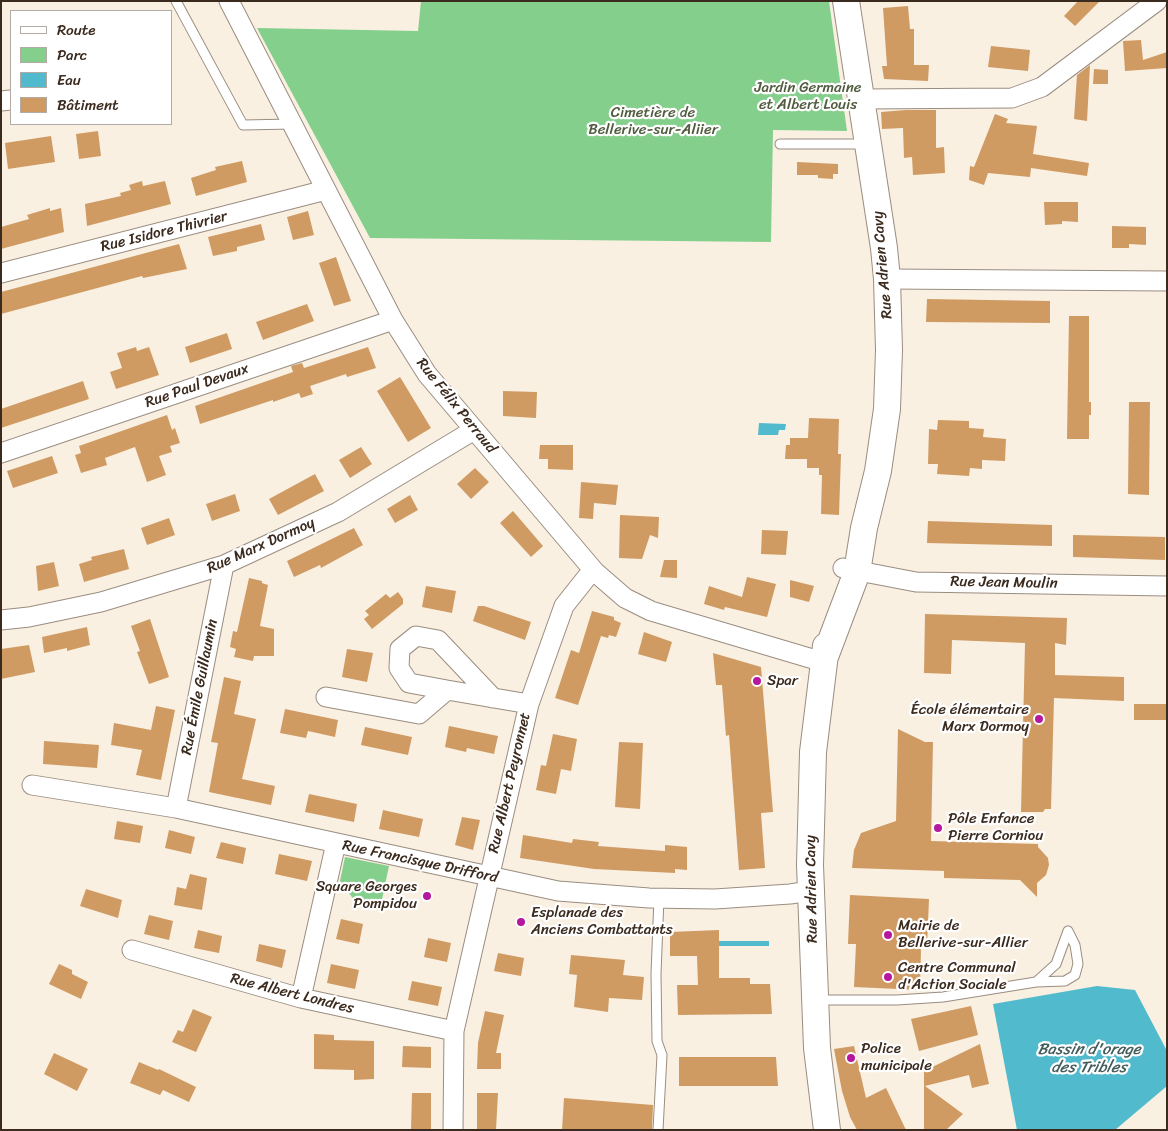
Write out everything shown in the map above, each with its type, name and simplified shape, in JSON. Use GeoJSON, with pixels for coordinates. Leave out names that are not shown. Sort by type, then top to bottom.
{"type":"FeatureCollection","features":[{"type":"Feature","properties":{"kind":"main road","name":"Rue Adrien Cavy"},"geometry":{"type":"LineString","coordinates":[[826,1123],[817,1048],[810,866],[813,752],[823,662],[834,596],[850,570],[864,528],[878,471],[887,409],[889,350],[887,279],[846,1]]}},
{"type":"Feature","properties":{"kind":"street","name":"Rue Félix Perraud"},"geometry":{"type":"LineString","coordinates":[[229,1],[393,320],[427,374],[595,572],[625,598],[651,611],[823,662]]}},
{"type":"Feature","properties":{"kind":"street"},"geometry":{"type":"LineString","coordinates":[[861,100],[1012,98],[1042,87],[1157,1]]}},
{"type":"Feature","properties":{"kind":"street","name":"Rue Isidore Thivrier"},"geometry":{"type":"LineString","coordinates":[[1,273],[326,190]]}},
{"type":"Feature","properties":{"kind":"street"},"geometry":{"type":"LineString","coordinates":[[887,279],[1167,281]]}},
{"type":"Feature","properties":{"kind":"street","name":"Rue Paul Devaux"},"geometry":{"type":"LineString","coordinates":[[1,453],[393,320]]}},
{"type":"Feature","properties":{"kind":"street","name":"Rue Marx Dormoy"},"geometry":{"type":"LineString","coordinates":[[1,620],[29,617],[101,602],[224,565],[338,512],[474,430]]}},
{"type":"Feature","properties":{"kind":"street","name":"Rue Émile Guillaumin"},"geometry":{"type":"LineString","coordinates":[[176,808],[224,565]]}},
{"type":"Feature","properties":{"kind":"street","name":"Rue Jean Moulin"},"geometry":{"type":"LineString","coordinates":[[850,570],[916,582],[1167,586]]}},
{"type":"Feature","properties":{"kind":"street","name":"Rue Albert Peyronnet"},"geometry":{"type":"LineString","coordinates":[[453,1130],[454,1031],[529,704],[564,606],[587,577],[595,572]]}},
{"type":"Feature","properties":{"kind":"street"},"geometry":{"type":"LineString","coordinates":[[492,698],[438,640],[416,636],[400,649],[399,668],[409,683],[492,698],[529,704]]}},
{"type":"Feature","properties":{"kind":"street"},"geometry":{"type":"LineString","coordinates":[[326,697],[418,714],[447,690]]}},
{"type":"Feature","properties":{"kind":"street","name":"Rue Francisque Drifford"},"geometry":{"type":"LineString","coordinates":[[32,785],[176,808],[558,891],[658,898],[715,899],[811,891]]}},
{"type":"Feature","properties":{"kind":"street"},"geometry":{"type":"LineString","coordinates":[[301,998],[336,843]]}},
{"type":"Feature","properties":{"kind":"street","name":"Rue Albert Londres"},"geometry":{"type":"LineString","coordinates":[[132,950],[301,998],[454,1031]]}},
{"type":"Feature","properties":{"kind":"lane"},"geometry":{"type":"LineString","coordinates":[[176,1],[243,125],[292,124]]}},
{"type":"Feature","properties":{"kind":"lane"},"geometry":{"type":"LineString","coordinates":[[780,144],[868,144]]}},
{"type":"Feature","properties":{"kind":"lane"},"geometry":{"type":"LineString","coordinates":[[658,898],[657,1041],[662,1055],[658,1130]]}},
{"type":"Feature","properties":{"kind":"lane"},"geometry":{"type":"LineString","coordinates":[[815,1000],[897,1000],[943,997],[1036,982],[1065,981],[1075,975],[1078,956],[1068,931],[1056,964],[1036,982]]}},
{"type":"Feature","properties":{"kind":"green space","name":"Cimetière de Bellerive-sur-Aliier"},"geometry":{"type":"Polygon","coordinates":[[[421,1],[829,1],[847,131],[773,130],[771,242],[370,238],[257,28],[418,31],[421,1]]]}},
{"type":"Feature","properties":{"kind":"green space"},"geometry":{"type":"Polygon","coordinates":[[[345,857],[389,866],[380,909],[357,904],[340,881],[345,857]]]}},
{"type":"Feature","properties":{"kind":"water"},"geometry":{"type":"Polygon","coordinates":[[[759,423],[786,424],[785,430],[779,430],[778,435],[758,435],[759,423]]]}},
{"type":"Feature","properties":{"kind":"water"},"geometry":{"type":"Polygon","coordinates":[[[717,941],[769,941],[769,946],[717,946],[717,941]]]}},
{"type":"Feature","properties":{"kind":"water","name":"Bassin d'orage des Tribles"},"geometry":{"type":"Polygon","coordinates":[[[1097,986],[1135,990],[1167,1051],[1167,1086],[1115,1130],[1017,1130],[993,1004],[1097,986]]]}},
{"type":"Feature","properties":{"kind":"building"},"geometry":{"type":"Polygon","coordinates":[[[1078,1],[1100,1],[1075,26],[1064,16],[1078,1]]]}},
{"type":"Feature","properties":{"kind":"building"},"geometry":{"type":"Polygon","coordinates":[[[908,6],[910,29],[914,29],[914,65],[929,65],[928,81],[884,79],[882,66],[887,66],[883,8],[908,6]]]}},
{"type":"Feature","properties":{"kind":"building"},"geometry":{"type":"Polygon","coordinates":[[[1141,40],[1143,60],[1167,52],[1167,68],[1125,71],[1123,41],[1141,40]]]}},
{"type":"Feature","properties":{"kind":"building"},"geometry":{"type":"Polygon","coordinates":[[[991,46],[1030,50],[1028,71],[988,67],[991,46]]]}},
{"type":"Feature","properties":{"kind":"building"},"geometry":{"type":"Polygon","coordinates":[[[1090,65],[1087,121],[1074,119],[1077,75],[1090,65]]]}},
{"type":"Feature","properties":{"kind":"building"},"geometry":{"type":"Polygon","coordinates":[[[1094,69],[1108,70],[1108,84],[1093,84],[1094,69]]]}},
{"type":"Feature","properties":{"kind":"building"},"geometry":{"type":"Polygon","coordinates":[[[936,110],[936,148],[944,147],[945,173],[913,175],[912,157],[904,158],[903,128],[882,129],[881,112],[936,110]]]}},
{"type":"Feature","properties":{"kind":"building"},"geometry":{"type":"Polygon","coordinates":[[[995,114],[1008,119],[1006,123],[1037,126],[1033,154],[1089,163],[1087,176],[1031,168],[1030,177],[988,173],[984,185],[969,180],[970,166],[974,167],[995,114]]]}},
{"type":"Feature","properties":{"kind":"building"},"geometry":{"type":"Polygon","coordinates":[[[98,131],[101,156],[79,159],[76,134],[98,131]]]}},
{"type":"Feature","properties":{"kind":"building"},"geometry":{"type":"Polygon","coordinates":[[[51,136],[55,162],[8,169],[5,143],[51,136]]]}},
{"type":"Feature","properties":{"kind":"building"},"geometry":{"type":"Polygon","coordinates":[[[242,161],[247,182],[196,196],[191,178],[216,170],[215,167],[242,161]]]}},
{"type":"Feature","properties":{"kind":"building"},"geometry":{"type":"Polygon","coordinates":[[[797,162],[838,164],[838,174],[833,174],[833,179],[818,178],[818,175],[797,175],[797,162]]]}},
{"type":"Feature","properties":{"kind":"building"},"geometry":{"type":"Polygon","coordinates":[[[142,181],[143,186],[165,181],[171,204],[87,226],[85,204],[121,196],[120,193],[131,190],[129,185],[142,181]]]}},
{"type":"Feature","properties":{"kind":"building"},"geometry":{"type":"Polygon","coordinates":[[[1044,202],[1078,202],[1078,222],[1062,221],[1062,224],[1045,225],[1044,202]]]}},
{"type":"Feature","properties":{"kind":"building"},"geometry":{"type":"Polygon","coordinates":[[[50,208],[50,211],[61,208],[64,232],[1,249],[1,227],[29,219],[27,215],[50,208]]]}},
{"type":"Feature","properties":{"kind":"building"},"geometry":{"type":"Polygon","coordinates":[[[308,211],[314,235],[293,240],[287,217],[308,211]]]}},
{"type":"Feature","properties":{"kind":"building"},"geometry":{"type":"Polygon","coordinates":[[[261,224],[265,240],[237,247],[237,251],[213,256],[208,237],[261,224]]]}},
{"type":"Feature","properties":{"kind":"building"},"geometry":{"type":"Polygon","coordinates":[[[1112,226],[1146,227],[1146,245],[1129,244],[1129,248],[1112,248],[1112,226]]]}},
{"type":"Feature","properties":{"kind":"building"},"geometry":{"type":"Polygon","coordinates":[[[179,244],[187,269],[143,278],[142,276],[1,314],[1,292],[179,244]]]}},
{"type":"Feature","properties":{"kind":"building"},"geometry":{"type":"Polygon","coordinates":[[[336,257],[351,301],[334,306],[319,263],[336,257]]]}},
{"type":"Feature","properties":{"kind":"building"},"geometry":{"type":"Polygon","coordinates":[[[927,299],[1050,301],[1050,323],[926,322],[927,299]]]}},
{"type":"Feature","properties":{"kind":"building"},"geometry":{"type":"Polygon","coordinates":[[[307,304],[314,321],[263,340],[256,322],[307,304]]]}},
{"type":"Feature","properties":{"kind":"building"},"geometry":{"type":"Polygon","coordinates":[[[1069,316],[1089,316],[1089,402],[1091,402],[1091,415],[1089,415],[1089,439],[1067,439],[1069,316]]]}},
{"type":"Feature","properties":{"kind":"building"},"geometry":{"type":"Polygon","coordinates":[[[227,333],[232,349],[190,363],[185,347],[227,333]]]}},
{"type":"Feature","properties":{"kind":"building"},"geometry":{"type":"Polygon","coordinates":[[[136,347],[137,351],[149,347],[159,375],[116,389],[110,372],[122,368],[117,353],[136,347]]]}},
{"type":"Feature","properties":{"kind":"building"},"geometry":{"type":"Polygon","coordinates":[[[368,347],[376,368],[347,377],[346,374],[310,386],[313,394],[301,398],[299,393],[200,424],[195,406],[293,372],[291,366],[302,363],[304,368],[368,347]]]}},
{"type":"Feature","properties":{"kind":"building"},"geometry":{"type":"Polygon","coordinates":[[[400,377],[431,428],[408,442],[377,391],[400,377]]]}},
{"type":"Feature","properties":{"kind":"building"},"geometry":{"type":"Polygon","coordinates":[[[83,381],[89,399],[1,428],[1,409],[83,381]]]}},
{"type":"Feature","properties":{"kind":"building"},"geometry":{"type":"Polygon","coordinates":[[[503,391],[537,392],[536,418],[503,416],[503,391]]]}},
{"type":"Feature","properties":{"kind":"building"},"geometry":{"type":"Polygon","coordinates":[[[1129,402],[1150,402],[1149,495],[1128,494],[1129,402]]]}},
{"type":"Feature","properties":{"kind":"building"},"geometry":{"type":"Polygon","coordinates":[[[167,415],[172,430],[175,428],[180,443],[170,446],[172,452],[159,456],[166,475],[147,482],[135,447],[105,458],[107,465],[81,473],[75,455],[81,453],[79,446],[167,415]]]}},
{"type":"Feature","properties":{"kind":"building"},"geometry":{"type":"Polygon","coordinates":[[[809,418],[839,419],[838,454],[841,454],[839,515],[821,514],[822,475],[819,475],[819,468],[807,468],[807,459],[785,459],[786,445],[790,445],[790,438],[808,438],[809,418]]]}},
{"type":"Feature","properties":{"kind":"building"},"geometry":{"type":"Polygon","coordinates":[[[938,420],[969,421],[969,428],[984,429],[983,437],[1006,439],[1005,461],[982,460],[982,469],[970,468],[969,476],[937,474],[938,464],[928,464],[929,429],[937,430],[938,420]]]}},
{"type":"Feature","properties":{"kind":"building"},"geometry":{"type":"Polygon","coordinates":[[[540,445],[573,445],[573,470],[548,469],[548,459],[539,459],[540,445]]]}},
{"type":"Feature","properties":{"kind":"building"},"geometry":{"type":"Polygon","coordinates":[[[361,447],[372,464],[350,478],[339,460],[361,447]]]}},
{"type":"Feature","properties":{"kind":"building"},"geometry":{"type":"Polygon","coordinates":[[[52,456],[58,473],[13,488],[7,471],[52,456]]]}},
{"type":"Feature","properties":{"kind":"building"},"geometry":{"type":"Polygon","coordinates":[[[475,468],[489,482],[471,499],[457,484],[475,468]]]}},
{"type":"Feature","properties":{"kind":"building"},"geometry":{"type":"Polygon","coordinates":[[[315,474],[324,491],[278,515],[269,499],[315,474]]]}},
{"type":"Feature","properties":{"kind":"building"},"geometry":{"type":"Polygon","coordinates":[[[581,482],[618,485],[616,505],[594,503],[593,519],[579,518],[581,482]]]}},
{"type":"Feature","properties":{"kind":"building"},"geometry":{"type":"Polygon","coordinates":[[[235,494],[240,511],[212,521],[206,504],[235,494]]]}},
{"type":"Feature","properties":{"kind":"building"},"geometry":{"type":"Polygon","coordinates":[[[410,495],[418,510],[395,523],[387,509],[410,495]]]}},
{"type":"Feature","properties":{"kind":"building"},"geometry":{"type":"Polygon","coordinates":[[[513,511],[543,546],[531,557],[500,523],[513,511]]]}},
{"type":"Feature","properties":{"kind":"building"},"geometry":{"type":"Polygon","coordinates":[[[620,515],[659,517],[658,538],[650,535],[642,559],[619,558],[620,515]]]}},
{"type":"Feature","properties":{"kind":"building"},"geometry":{"type":"Polygon","coordinates":[[[169,518],[175,535],[147,545],[141,528],[169,518]]]}},
{"type":"Feature","properties":{"kind":"building"},"geometry":{"type":"Polygon","coordinates":[[[928,521],[1052,525],[1052,546],[927,543],[928,521]]]}},
{"type":"Feature","properties":{"kind":"building"},"geometry":{"type":"Polygon","coordinates":[[[354,528],[363,545],[321,568],[320,565],[294,577],[287,561],[354,528]]]}},
{"type":"Feature","properties":{"kind":"building"},"geometry":{"type":"Polygon","coordinates":[[[762,530],[788,531],[786,555],[761,554],[762,530]]]}},
{"type":"Feature","properties":{"kind":"building"},"geometry":{"type":"Polygon","coordinates":[[[1073,535],[1165,537],[1165,560],[1073,557],[1073,535]]]}},
{"type":"Feature","properties":{"kind":"building"},"geometry":{"type":"Polygon","coordinates":[[[124,549],[129,569],[84,582],[79,564],[92,560],[91,557],[124,549]]]}},
{"type":"Feature","properties":{"kind":"building"},"geometry":{"type":"Polygon","coordinates":[[[664,560],[677,560],[677,578],[660,577],[664,560]]]}},
{"type":"Feature","properties":{"kind":"building"},"geometry":{"type":"Polygon","coordinates":[[[54,562],[59,586],[38,591],[36,566],[54,562]]]}},
{"type":"Feature","properties":{"kind":"building"},"geometry":{"type":"Polygon","coordinates":[[[747,577],[776,584],[767,617],[725,607],[724,610],[704,604],[709,586],[742,597],[747,577]]]}},
{"type":"Feature","properties":{"kind":"building"},"geometry":{"type":"Polygon","coordinates":[[[249,578],[262,581],[262,583],[268,585],[260,626],[274,629],[274,656],[254,656],[253,661],[234,657],[236,649],[230,647],[233,631],[237,632],[249,578]]]}},
{"type":"Feature","properties":{"kind":"building"},"geometry":{"type":"Polygon","coordinates":[[[790,580],[814,586],[809,602],[790,597],[790,580]]]}},
{"type":"Feature","properties":{"kind":"building"},"geometry":{"type":"Polygon","coordinates":[[[426,586],[456,591],[452,613],[422,607],[426,586]]]}},
{"type":"Feature","properties":{"kind":"building"},"geometry":{"type":"Polygon","coordinates":[[[398,592],[403,599],[403,604],[372,629],[364,619],[369,615],[365,611],[386,594],[390,598],[398,592]]]}},
{"type":"Feature","properties":{"kind":"building"},"geometry":{"type":"Polygon","coordinates":[[[478,606],[484,606],[531,622],[525,640],[473,621],[478,606]]]}},
{"type":"Feature","properties":{"kind":"building"},"geometry":{"type":"Polygon","coordinates":[[[592,611],[614,617],[614,620],[621,623],[616,637],[609,635],[608,638],[601,636],[578,705],[555,698],[571,650],[579,653],[592,611]]]}},
{"type":"Feature","properties":{"kind":"building","name":"École élémentaire Marx Dormoy"},"geometry":{"type":"Polygon","coordinates":[[[925,614],[1067,618],[1066,645],[1055,643],[1055,675],[1124,677],[1124,701],[1054,698],[1051,809],[1045,809],[1043,812],[1021,812],[1025,643],[952,640],[951,674],[924,673],[925,614]]]}},
{"type":"Feature","properties":{"kind":"building"},"geometry":{"type":"Polygon","coordinates":[[[150,619],[169,677],[149,684],[137,652],[140,651],[131,626],[150,619]]]}},
{"type":"Feature","properties":{"kind":"building"},"geometry":{"type":"Polygon","coordinates":[[[87,627],[90,645],[67,651],[67,648],[44,653],[42,637],[87,627]]]}},
{"type":"Feature","properties":{"kind":"building"},"geometry":{"type":"Polygon","coordinates":[[[644,632],[672,642],[666,662],[638,654],[644,632]]]}},
{"type":"Feature","properties":{"kind":"building"},"geometry":{"type":"Polygon","coordinates":[[[29,645],[35,672],[1,679],[1,649],[29,645]]]}},
{"type":"Feature","properties":{"kind":"building"},"geometry":{"type":"Polygon","coordinates":[[[347,649],[373,653],[367,682],[342,677],[347,649]]]}},
{"type":"Feature","properties":{"kind":"building"},"geometry":{"type":"Polygon","coordinates":[[[713,653],[761,667],[773,812],[761,813],[765,868],[739,870],[729,735],[726,736],[722,685],[716,685],[713,653]]]}},
{"type":"Feature","properties":{"kind":"building"},"geometry":{"type":"Polygon","coordinates":[[[224,677],[241,681],[234,714],[256,719],[242,779],[275,786],[271,805],[209,792],[218,743],[211,742],[224,677]]]}},
{"type":"Feature","properties":{"kind":"building"},"geometry":{"type":"Polygon","coordinates":[[[1134,704],[1167,704],[1167,720],[1134,720],[1134,704]]]}},
{"type":"Feature","properties":{"kind":"building"},"geometry":{"type":"Polygon","coordinates":[[[156,706],[175,710],[161,780],[136,775],[142,750],[111,745],[114,723],[151,730],[156,706]]]}},
{"type":"Feature","properties":{"kind":"building"},"geometry":{"type":"Polygon","coordinates":[[[285,709],[338,720],[335,737],[308,731],[306,738],[280,733],[285,709]]]}},
{"type":"Feature","properties":{"kind":"building"},"geometry":{"type":"Polygon","coordinates":[[[449,726],[498,736],[494,754],[467,748],[466,752],[445,747],[449,726]]]}},
{"type":"Feature","properties":{"kind":"building"},"geometry":{"type":"Polygon","coordinates":[[[365,727],[412,737],[408,755],[361,745],[365,727]]]}},
{"type":"Feature","properties":{"kind":"building"},"geometry":{"type":"Polygon","coordinates":[[[898,729],[925,742],[933,742],[931,841],[1038,844],[1038,847],[1048,858],[1049,865],[1046,875],[1037,883],[1037,897],[1020,880],[944,878],[944,871],[852,868],[854,850],[861,833],[896,821],[898,729]]]}},
{"type":"Feature","properties":{"kind":"building"},"geometry":{"type":"Polygon","coordinates":[[[553,734],[577,739],[571,771],[561,769],[556,794],[536,790],[541,765],[546,766],[553,734]]]}},
{"type":"Feature","properties":{"kind":"building"},"geometry":{"type":"Polygon","coordinates":[[[44,741],[99,745],[97,768],[43,764],[44,741]]]}},
{"type":"Feature","properties":{"kind":"building"},"geometry":{"type":"Polygon","coordinates":[[[619,742],[643,743],[640,809],[615,807],[619,742]]]}},
{"type":"Feature","properties":{"kind":"building"},"geometry":{"type":"Polygon","coordinates":[[[309,794],[357,804],[354,822],[305,812],[309,794]]]}},
{"type":"Feature","properties":{"kind":"building"},"geometry":{"type":"Polygon","coordinates":[[[383,810],[423,819],[419,837],[379,829],[383,810]]]}},
{"type":"Feature","properties":{"kind":"building"},"geometry":{"type":"Polygon","coordinates":[[[462,817],[480,820],[473,850],[455,845],[462,817]]]}},
{"type":"Feature","properties":{"kind":"building"},"geometry":{"type":"Polygon","coordinates":[[[117,821],[143,826],[140,843],[114,839],[117,821]]]}},
{"type":"Feature","properties":{"kind":"building"},"geometry":{"type":"Polygon","coordinates":[[[169,830],[195,837],[191,854],[165,848],[169,830]]]}},
{"type":"Feature","properties":{"kind":"building"},"geometry":{"type":"Polygon","coordinates":[[[523,835],[572,843],[573,839],[599,842],[598,846],[665,851],[665,845],[687,847],[687,870],[675,869],[675,873],[594,869],[520,858],[523,835]]]}},
{"type":"Feature","properties":{"kind":"building"},"geometry":{"type":"Polygon","coordinates":[[[221,842],[246,848],[243,864],[216,858],[221,842]]]}},
{"type":"Feature","properties":{"kind":"building"},"geometry":{"type":"Polygon","coordinates":[[[279,854],[312,861],[307,881],[275,874],[279,854]]]}},
{"type":"Feature","properties":{"kind":"building"},"geometry":{"type":"Polygon","coordinates":[[[190,874],[207,878],[202,910],[174,905],[177,887],[186,889],[190,874]]]}},
{"type":"Feature","properties":{"kind":"building"},"geometry":{"type":"Polygon","coordinates":[[[86,889],[122,900],[118,918],[80,906],[86,889]]]}},
{"type":"Feature","properties":{"kind":"building","name":"Mairie de Bellerive-sur-Allier"},"geometry":{"type":"Polygon","coordinates":[[[850,895],[929,899],[927,948],[921,948],[920,990],[854,987],[856,944],[848,944],[850,895]]]}},
{"type":"Feature","properties":{"kind":"building"},"geometry":{"type":"Polygon","coordinates":[[[149,915],[173,921],[169,940],[144,934],[149,915]]]}},
{"type":"Feature","properties":{"kind":"building"},"geometry":{"type":"Polygon","coordinates":[[[341,919],[363,924],[359,944],[336,939],[341,919]]]}},
{"type":"Feature","properties":{"kind":"building"},"geometry":{"type":"Polygon","coordinates":[[[198,930],[222,936],[219,953],[194,948],[198,930]]]}},
{"type":"Feature","properties":{"kind":"building"},"geometry":{"type":"Polygon","coordinates":[[[719,930],[719,978],[750,978],[750,984],[770,984],[772,1014],[678,1015],[677,985],[698,985],[697,956],[670,956],[670,932],[719,930]]]}},
{"type":"Feature","properties":{"kind":"building"},"geometry":{"type":"Polygon","coordinates":[[[428,938],[451,943],[447,962],[424,957],[428,938]]]}},
{"type":"Feature","properties":{"kind":"building"},"geometry":{"type":"Polygon","coordinates":[[[259,944],[286,950],[282,968],[256,961],[259,944]]]}},
{"type":"Feature","properties":{"kind":"building"},"geometry":{"type":"Polygon","coordinates":[[[498,953],[524,958],[521,976],[494,971],[498,953]]]}},
{"type":"Feature","properties":{"kind":"building"},"geometry":{"type":"Polygon","coordinates":[[[571,955],[625,960],[623,975],[644,977],[642,1000],[609,998],[608,1012],[574,1007],[577,975],[569,974],[571,955]]]}},
{"type":"Feature","properties":{"kind":"building"},"geometry":{"type":"Polygon","coordinates":[[[59,964],[72,970],[72,974],[88,982],[81,999],[49,984],[59,964]]]}},
{"type":"Feature","properties":{"kind":"building"},"geometry":{"type":"Polygon","coordinates":[[[331,964],[359,970],[355,989],[327,983],[331,964]]]}},
{"type":"Feature","properties":{"kind":"building"},"geometry":{"type":"Polygon","coordinates":[[[412,981],[442,987],[438,1006],[408,1000],[412,981]]]}},
{"type":"Feature","properties":{"kind":"building"},"geometry":{"type":"Polygon","coordinates":[[[971,1006],[978,1035],[919,1051],[911,1019],[971,1006]]]}},
{"type":"Feature","properties":{"kind":"building"},"geometry":{"type":"Polygon","coordinates":[[[193,1009],[212,1017],[196,1052],[172,1042],[178,1030],[183,1032],[193,1009]]]}},
{"type":"Feature","properties":{"kind":"building"},"geometry":{"type":"Polygon","coordinates":[[[485,1011],[504,1015],[496,1053],[501,1053],[501,1069],[477,1069],[478,1043],[485,1011]]]}},
{"type":"Feature","properties":{"kind":"building"},"geometry":{"type":"Polygon","coordinates":[[[314,1034],[334,1035],[334,1040],[374,1041],[374,1079],[354,1080],[354,1070],[314,1069],[314,1034]]]}},
{"type":"Feature","properties":{"kind":"building"},"geometry":{"type":"Polygon","coordinates":[[[980,1044],[989,1084],[972,1088],[969,1075],[925,1086],[963,1114],[946,1130],[924,1130],[924,1071],[980,1044]]]}},
{"type":"Feature","properties":{"kind":"building"},"geometry":{"type":"Polygon","coordinates":[[[403,1046],[431,1047],[431,1068],[402,1067],[403,1046]]]}},
{"type":"Feature","properties":{"kind":"building"},"geometry":{"type":"Polygon","coordinates":[[[854,1046],[866,1098],[886,1088],[906,1130],[857,1130],[850,1117],[842,1091],[834,1049],[854,1046]]]}},
{"type":"Feature","properties":{"kind":"building"},"geometry":{"type":"Polygon","coordinates":[[[54,1053],[88,1069],[77,1091],[44,1074],[54,1053]]]}},
{"type":"Feature","properties":{"kind":"building"},"geometry":{"type":"Polygon","coordinates":[[[679,1057],[776,1057],[778,1086],[679,1086],[679,1057]]]}},
{"type":"Feature","properties":{"kind":"building"},"geometry":{"type":"Polygon","coordinates":[[[139,1062],[159,1069],[196,1087],[189,1102],[163,1090],[160,1095],[130,1083],[139,1062]]]}},
{"type":"Feature","properties":{"kind":"building"},"geometry":{"type":"Polygon","coordinates":[[[412,1093],[431,1093],[431,1130],[411,1130],[412,1093]]]}},
{"type":"Feature","properties":{"kind":"building"},"geometry":{"type":"Polygon","coordinates":[[[477,1093],[498,1093],[496,1130],[477,1130],[477,1093]]]}},
{"type":"Feature","properties":{"kind":"building"},"geometry":{"type":"Polygon","coordinates":[[[564,1098],[653,1105],[652,1130],[562,1130],[564,1098]]]}},
{"type":"Feature","properties":{"kind":"place","name":"Spar"},"geometry":{"type":"Point","coordinates":[757,681]}},
{"type":"Feature","properties":{"kind":"place","name":"École élémentaire Marx Dormoy"},"geometry":{"type":"Point","coordinates":[1039,719]}},
{"type":"Feature","properties":{"kind":"place","name":"Pôle Enfance Pierre Corniou"},"geometry":{"type":"Point","coordinates":[938,828]}},
{"type":"Feature","properties":{"kind":"place","name":"Square Georges Pompidou"},"geometry":{"type":"Point","coordinates":[427,896]}},
{"type":"Feature","properties":{"kind":"place","name":"Esplanade des Anciens Combattants"},"geometry":{"type":"Point","coordinates":[521,922]}},
{"type":"Feature","properties":{"kind":"place","name":"Mairie de Bellerive-sur-Allier"},"geometry":{"type":"Point","coordinates":[888,935]}},
{"type":"Feature","properties":{"kind":"place","name":"Centre Communal d'Action Sociale"},"geometry":{"type":"Point","coordinates":[888,977]}},
{"type":"Feature","properties":{"kind":"place","name":"Police municipale"},"geometry":{"type":"Point","coordinates":[851,1058]}},
{"type":"Feature","properties":{"kind":"park label","name":"Jardin Germaine et Albert Louis"},"geometry":{"type":"Point","coordinates":[808,96]}}]}
